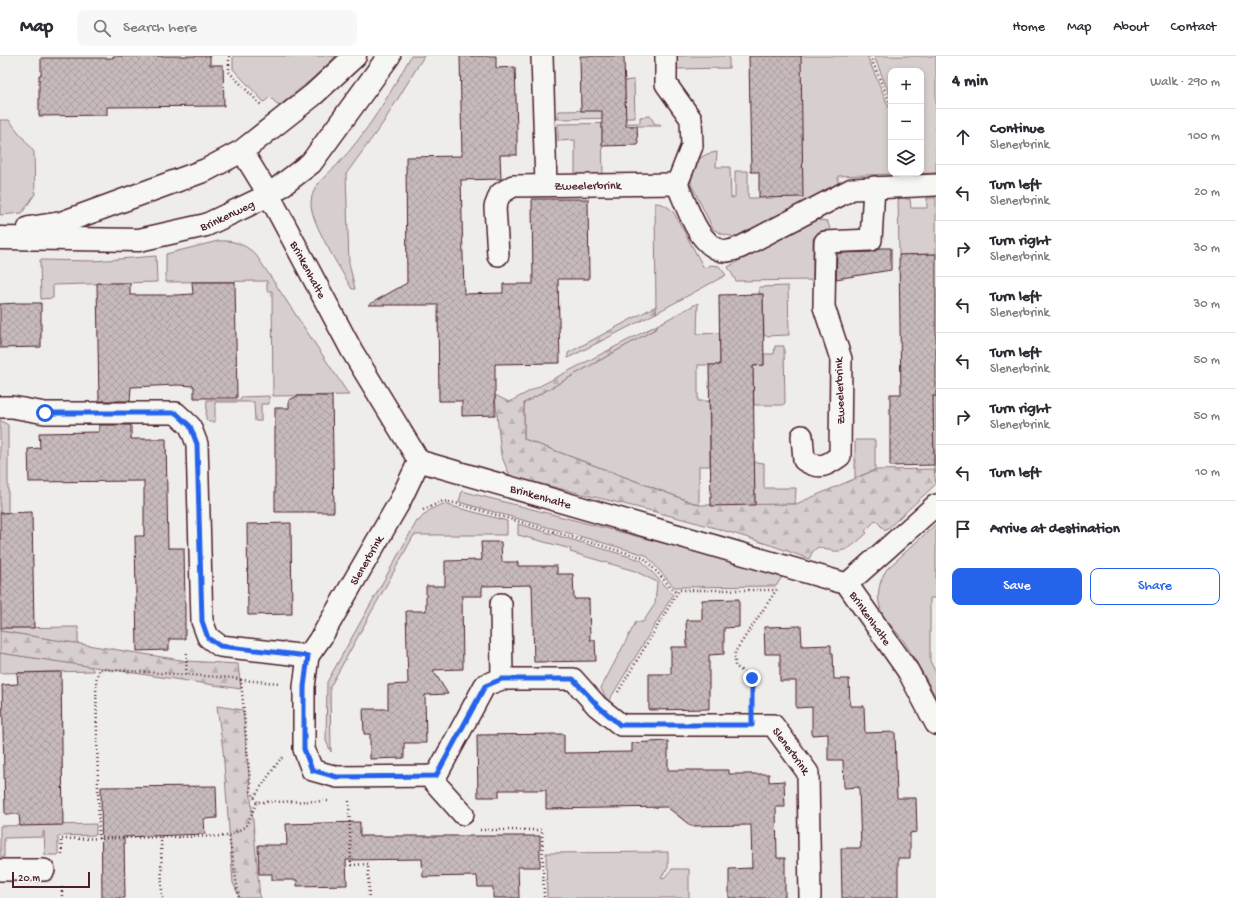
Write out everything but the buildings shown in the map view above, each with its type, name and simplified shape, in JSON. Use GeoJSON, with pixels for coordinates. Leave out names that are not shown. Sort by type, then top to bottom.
{"type":"FeatureCollection","features":[{"type":"Feature","properties":{"kind":"street"},"geometry":{"type":"LineString","coordinates":[[0,234],[61,223],[206,170],[242,151],[313,95],[354,56]]}},
{"type":"Feature","properties":{"kind":"street","name":"Brinkenweg"},"geometry":{"type":"LineString","coordinates":[[0,238],[139,240],[206,225],[269,195],[311,163],[389,56]]}},
{"type":"Feature","properties":{"kind":"street","name":"Zweelerbrink"},"geometry":{"type":"LineString","coordinates":[[542,56],[546,185]]}},
{"type":"Feature","properties":{"kind":"street"},"geometry":{"type":"LineString","coordinates":[[666,56],[666,84],[691,120],[692,146],[678,184],[699,231],[708,243],[724,251],[742,248],[852,189],[936,185]]}},
{"type":"Feature","properties":{"kind":"street","name":"Brinkenhalte"},"geometry":{"type":"LineString","coordinates":[[242,151],[269,195],[352,351],[419,461],[847,584],[908,671],[936,724]]}},
{"type":"Feature","properties":{"kind":"street","name":"Zweelerbrink"},"geometry":{"type":"LineString","coordinates":[[498,255],[495,207],[500,194],[513,186],[678,184]]}},
{"type":"Feature","properties":{"kind":"street","name":"Zweelerbrink"},"geometry":{"type":"LineString","coordinates":[[802,436],[804,460],[814,466],[826,466],[840,456],[841,359],[824,307],[825,242],[871,240],[874,187]]}},
{"type":"Feature","properties":{"kind":"street"},"geometry":{"type":"LineString","coordinates":[[0,407],[12,407],[45,413],[176,413],[190,426],[197,444],[202,621],[208,638],[220,646],[308,656]]}},
{"type":"Feature","properties":{"kind":"street","name":"Slenerbrink"},"geometry":{"type":"LineString","coordinates":[[419,461],[396,506],[322,636],[308,656],[304,685],[304,749],[312,770],[337,777],[436,776],[485,686],[502,679],[573,679],[604,712],[620,725],[773,725],[808,773],[810,898]]}},
{"type":"Feature","properties":{"kind":"street"},"geometry":{"type":"LineString","coordinates":[[847,584],[936,505]]}},
{"type":"Feature","properties":{"kind":"street"},"geometry":{"type":"LineString","coordinates":[[501,604],[502,679]]}},
{"type":"Feature","properties":{"kind":"street"},"geometry":{"type":"LineString","coordinates":[[429,776],[463,814]]}},
{"type":"Feature","properties":{"kind":"street"},"geometry":{"type":"LineString","coordinates":[[0,870],[53,866]]}},
{"type":"Feature","properties":{"kind":"path"},"geometry":{"type":"LineString","coordinates":[[870,56],[891,104]]}},
{"type":"Feature","properties":{"kind":"path"},"geometry":{"type":"LineString","coordinates":[[396,506],[418,517],[426,508],[436,503],[444,501],[455,503],[644,558],[677,594]]}},
{"type":"Feature","properties":{"kind":"path"},"geometry":{"type":"LineString","coordinates":[[604,712],[679,590],[788,590],[797,569]]}},
{"type":"Feature","properties":{"kind":"path"},"geometry":{"type":"LineString","coordinates":[[752,725],[752,678],[735,666],[735,652],[777,590]]}},
{"type":"Feature","properties":{"kind":"path"},"geometry":{"type":"LineString","coordinates":[[98,838],[96,681],[98,669],[234,678],[241,680],[304,685]]}},
{"type":"Feature","properties":{"kind":"path"},"geometry":{"type":"LineString","coordinates":[[241,680],[251,792],[257,802]]}},
{"type":"Feature","properties":{"kind":"path"},"geometry":{"type":"LineString","coordinates":[[254,798],[281,758],[307,756]]}},
{"type":"Feature","properties":{"kind":"path"},"geometry":{"type":"LineString","coordinates":[[348,777],[351,865],[368,864],[369,898]]}},
{"type":"Feature","properties":{"kind":"path"},"geometry":{"type":"LineString","coordinates":[[257,802],[334,801]]}},
{"type":"Feature","properties":{"kind":"path"},"geometry":{"type":"LineString","coordinates":[[341,801],[349,801]]}},
{"type":"Feature","properties":{"kind":"path"},"geometry":{"type":"LineString","coordinates":[[53,866],[61,839],[229,836],[246,826],[257,802]]}},
{"type":"Feature","properties":{"kind":"path"},"geometry":{"type":"LineString","coordinates":[[463,814],[474,830],[542,830],[544,898]]}},
{"type":"Feature","properties":{"kind":"path"},"geometry":{"type":"LineString","coordinates":[[229,836],[239,898]]}},
{"type":"Feature","properties":{"kind":"path"},"geometry":{"type":"LineString","coordinates":[[161,837],[162,898]]}},
{"type":"Feature","properties":{"kind":"path"},"geometry":{"type":"LineString","coordinates":[[62,883],[62,898]]}},
{"type":"Feature","properties":{"kind":"green space"},"geometry":{"type":"Polygon","coordinates":[[[233,56],[336,56],[312,79],[279,106],[270,97],[264,102],[233,69],[233,56]]]}},
{"type":"Feature","properties":{"kind":"green space"},"geometry":{"type":"Polygon","coordinates":[[[411,56],[424,56],[383,123],[346,174],[349,263],[355,289],[352,289],[327,246],[316,223],[312,212],[312,198],[316,187],[348,153],[368,126],[386,99],[411,56]]]}},
{"type":"Feature","properties":{"kind":"green space"},"geometry":{"type":"Polygon","coordinates":[[[675,56],[729,56],[729,68],[675,69],[675,56]]]}},
{"type":"Feature","properties":{"kind":"green space"},"geometry":{"type":"Polygon","coordinates":[[[801,56],[867,56],[888,105],[888,174],[838,176],[838,186],[739,238],[722,234],[713,229],[691,184],[691,172],[695,161],[707,154],[717,152],[716,167],[730,167],[731,198],[735,197],[735,171],[748,171],[748,198],[759,198],[801,56]]]}},
{"type":"Feature","properties":{"kind":"green space"},"geometry":{"type":"Polygon","coordinates":[[[874,56],[936,56],[936,173],[924,173],[924,68],[888,68],[888,91],[874,56]]]}},
{"type":"Feature","properties":{"kind":"green space"},"geometry":{"type":"Polygon","coordinates":[[[634,80],[635,118],[558,119],[558,111],[625,110],[625,81],[634,80]]]}},
{"type":"Feature","properties":{"kind":"green space"},"geometry":{"type":"Polygon","coordinates":[[[650,116],[655,124],[660,124],[661,126],[602,126],[603,177],[575,177],[575,140],[558,141],[558,124],[640,123],[640,117],[650,116]]]}},
{"type":"Feature","properties":{"kind":"green space"},"geometry":{"type":"Polygon","coordinates":[[[0,120],[9,120],[34,152],[35,194],[22,213],[0,215],[0,120]]]}},
{"type":"Feature","properties":{"kind":"green space"},"geometry":{"type":"Polygon","coordinates":[[[906,193],[906,199],[910,199],[911,208],[927,208],[927,198],[936,198],[936,254],[899,255],[898,194],[906,193]]]}},
{"type":"Feature","properties":{"kind":"green space"},"geometry":{"type":"Polygon","coordinates":[[[655,203],[666,206],[674,213],[704,268],[711,265],[719,266],[726,275],[656,313],[655,203]]]}},
{"type":"Feature","properties":{"kind":"green space"},"geometry":{"type":"Polygon","coordinates":[[[818,220],[827,221],[830,228],[828,231],[813,238],[813,280],[736,281],[728,267],[777,239],[818,220]]]}},
{"type":"Feature","properties":{"kind":"green space"},"geometry":{"type":"Polygon","coordinates":[[[218,241],[229,241],[243,245],[256,255],[349,395],[273,396],[272,291],[267,291],[267,281],[166,282],[166,254],[218,241]]]}},
{"type":"Feature","properties":{"kind":"green space"},"geometry":{"type":"Polygon","coordinates":[[[156,256],[157,282],[53,285],[53,298],[41,299],[40,260],[94,261],[156,256]]]}},
{"type":"Feature","properties":{"kind":"green space"},"geometry":{"type":"Polygon","coordinates":[[[788,286],[789,335],[764,336],[763,294],[759,294],[759,287],[788,286]]]}},
{"type":"Feature","properties":{"kind":"green space"},"geometry":{"type":"Polygon","coordinates":[[[698,303],[697,334],[720,333],[720,365],[698,365],[698,401],[709,401],[710,466],[699,466],[699,505],[524,439],[524,403],[657,328],[657,325],[698,303]]]}},
{"type":"Feature","properties":{"kind":"green space"},"geometry":{"type":"Polygon","coordinates":[[[656,306],[656,313],[568,358],[568,353],[656,306]]]}},
{"type":"Feature","properties":{"kind":"green space"},"geometry":{"type":"Polygon","coordinates":[[[657,325],[657,328],[524,403],[524,439],[699,505],[796,504],[875,470],[934,469],[936,484],[885,531],[876,520],[865,531],[867,533],[855,544],[845,550],[833,551],[818,547],[813,551],[809,559],[699,523],[510,476],[501,455],[495,395],[509,402],[657,325]]]}},
{"type":"Feature","properties":{"kind":"green space"},"geometry":{"type":"Polygon","coordinates":[[[775,346],[784,346],[785,403],[783,405],[754,405],[753,366],[764,365],[764,354],[774,354],[775,346]]]}},
{"type":"Feature","properties":{"kind":"green space"},"geometry":{"type":"Polygon","coordinates":[[[269,396],[269,404],[261,404],[261,421],[255,421],[254,402],[215,402],[215,422],[209,422],[206,419],[207,400],[241,400],[241,397],[269,396]]]}},
{"type":"Feature","properties":{"kind":"green space"},"geometry":{"type":"Polygon","coordinates":[[[933,396],[936,396],[936,473],[934,469],[933,396]]]}},
{"type":"Feature","properties":{"kind":"green space"},"geometry":{"type":"Polygon","coordinates":[[[0,420],[8,425],[8,513],[0,513],[0,420]]]}},
{"type":"Feature","properties":{"kind":"green space"},"geometry":{"type":"Polygon","coordinates":[[[855,440],[875,440],[875,470],[855,478],[855,440]]]}},
{"type":"Feature","properties":{"kind":"green space"},"geometry":{"type":"Polygon","coordinates":[[[754,462],[764,463],[764,488],[796,488],[795,504],[755,505],[754,462]]]}},
{"type":"Feature","properties":{"kind":"green space"},"geometry":{"type":"Polygon","coordinates":[[[462,491],[682,548],[782,577],[776,586],[674,587],[646,555],[459,502],[462,491]]]}},
{"type":"Feature","properties":{"kind":"green space"},"geometry":{"type":"Polygon","coordinates":[[[444,504],[507,521],[507,535],[414,535],[330,687],[331,752],[326,741],[327,682],[417,521],[419,521],[430,510],[444,504]]]}},
{"type":"Feature","properties":{"kind":"green space"},"geometry":{"type":"Polygon","coordinates":[[[518,524],[641,560],[673,595],[608,702],[601,688],[636,622],[643,622],[655,604],[657,582],[635,571],[570,552],[571,549],[518,535],[518,524]]]}},
{"type":"Feature","properties":{"kind":"green space"},"geometry":{"type":"Polygon","coordinates":[[[936,524],[936,598],[930,598],[930,661],[936,673],[936,697],[903,640],[884,616],[878,597],[882,577],[887,569],[936,524]]]}},
{"type":"Feature","properties":{"kind":"green space"},"geometry":{"type":"Polygon","coordinates":[[[78,627],[78,644],[0,631],[0,628],[78,627]]]}},
{"type":"Feature","properties":{"kind":"green space"},"geometry":{"type":"Polygon","coordinates":[[[0,631],[187,661],[238,664],[241,689],[0,653],[0,631]]]}},
{"type":"Feature","properties":{"kind":"green space"},"geometry":{"type":"Polygon","coordinates":[[[0,653],[90,666],[94,671],[0,673],[0,653]]]}},
{"type":"Feature","properties":{"kind":"green space"},"geometry":{"type":"Polygon","coordinates":[[[217,706],[243,710],[260,898],[240,898],[233,883],[223,750],[217,706]]]}},
{"type":"Feature","properties":{"kind":"green space"},"geometry":{"type":"Polygon","coordinates":[[[96,824],[96,835],[58,836],[58,855],[45,855],[44,831],[43,837],[4,838],[4,857],[0,857],[0,826],[96,824]]]}},
{"type":"Feature","properties":{"kind":"green space"},"geometry":{"type":"Polygon","coordinates":[[[668,852],[668,868],[661,877],[663,879],[672,869],[689,869],[689,898],[547,898],[546,853],[668,852]]]}},
{"type":"Feature","properties":{"kind":"route"},"geometry":{"type":"LineString","coordinates":[[45,413],[176,413],[190,426],[197,444],[202,621],[208,638],[220,646],[308,656],[304,687],[304,749],[312,770],[337,777],[436,776],[485,686],[502,679],[573,679],[598,706],[620,725],[752,725],[752,678]]}}]}
